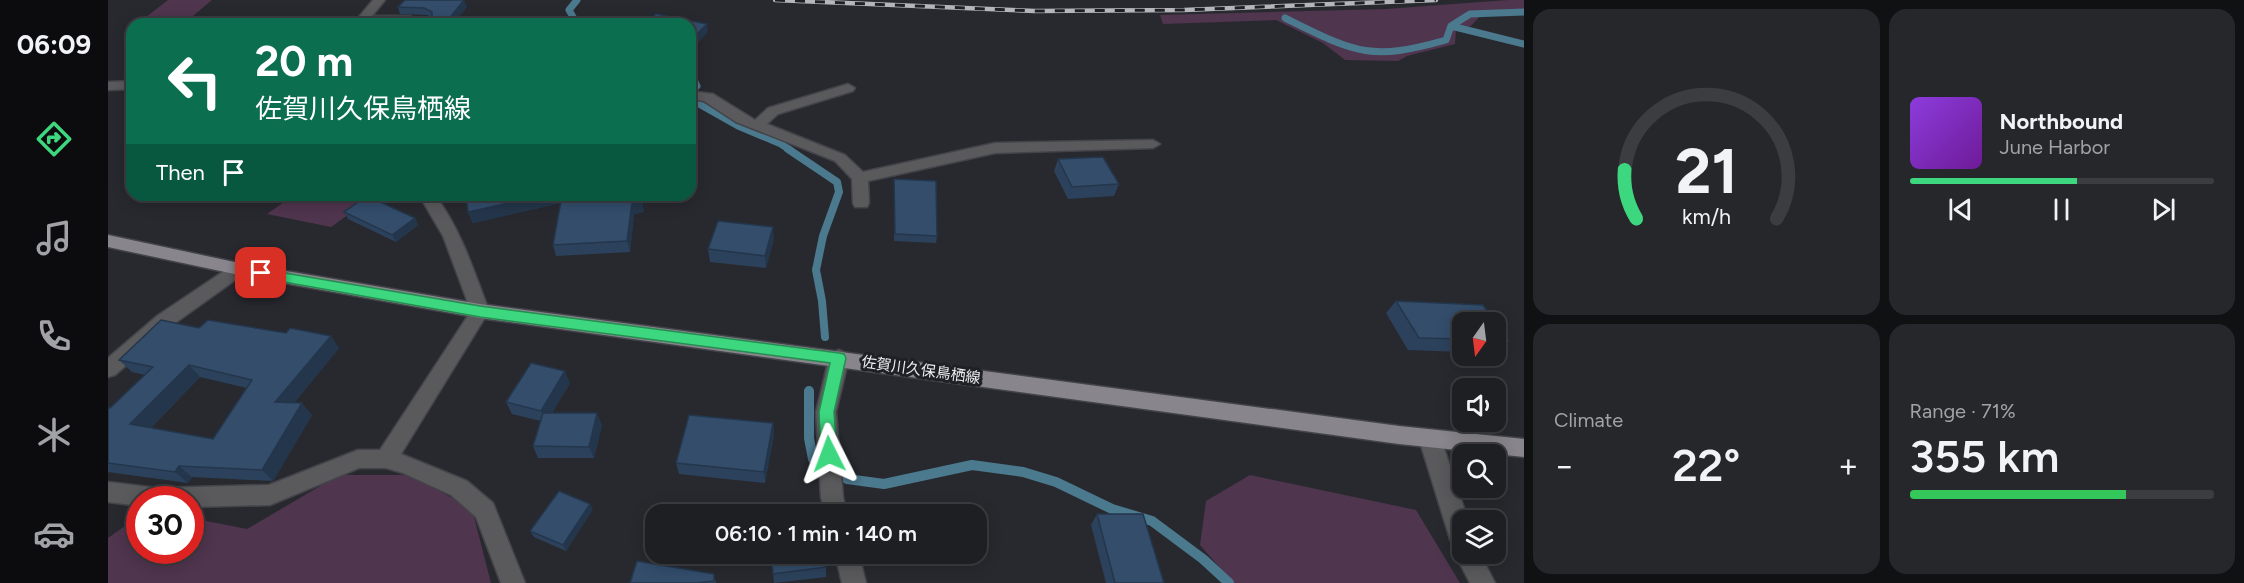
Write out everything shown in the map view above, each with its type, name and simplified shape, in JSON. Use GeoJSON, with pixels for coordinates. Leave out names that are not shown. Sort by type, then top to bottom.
{"type":"FeatureCollection","features":[{"type":"Feature","properties":{"kind":"main road","name":"佐賀川久保鳥栖線"},"geometry":{"type":"LineString","coordinates":[[108,241],[239,269],[480,311],[1430,439],[1524,448]]}},
{"type":"Feature","properties":{"kind":"street"},"geometry":{"type":"LineString","coordinates":[[364,18],[379,0]]}},
{"type":"Feature","properties":{"kind":"street"},"geometry":{"type":"LineString","coordinates":[[108,86],[126,85]]}},
{"type":"Feature","properties":{"kind":"street"},"geometry":{"type":"LineString","coordinates":[[758,125],[773,111],[848,88]]}},
{"type":"Feature","properties":{"kind":"street"},"geometry":{"type":"LineString","coordinates":[[696,96],[708,97],[741,119],[840,158],[860,178],[861,203]]}},
{"type":"Feature","properties":{"kind":"street"},"geometry":{"type":"LineString","coordinates":[[860,178],[995,147],[1153,144]]}},
{"type":"Feature","properties":{"kind":"street"},"geometry":{"type":"LineString","coordinates":[[386,459],[480,311],[451,233],[432,201]]}},
{"type":"Feature","properties":{"kind":"street"},"geometry":{"type":"LineString","coordinates":[[108,369],[164,321],[239,269]]}},
{"type":"Feature","properties":{"kind":"street"},"geometry":{"type":"LineString","coordinates":[[834,504],[826,412],[839,358]]}},
{"type":"Feature","properties":{"kind":"street"},"geometry":{"type":"LineString","coordinates":[[1430,439],[1453,510]]}},
{"type":"Feature","properties":{"kind":"street"},"geometry":{"type":"LineString","coordinates":[[108,492],[157,498],[270,495],[358,459],[386,459],[407,465],[459,488],[485,510],[513,583]]}},
{"type":"Feature","properties":{"kind":"street"},"geometry":{"type":"LineString","coordinates":[[849,564],[854,583]]}},
{"type":"Feature","properties":{"kind":"street"},"geometry":{"type":"LineString","coordinates":[[1473,564],[1484,583]]}},
{"type":"Feature","properties":{"kind":"shaded area"},"geometry":{"type":"Polygon","coordinates":[[[168,0],[212,0],[191,18],[145,18],[168,0]]]}},
{"type":"Feature","properties":{"kind":"shaded area"},"geometry":{"type":"Polygon","coordinates":[[[1524,0],[1524,14],[1480,16],[1471,26],[1456,30],[1455,44],[1407,56],[1398,61],[1345,60],[1323,43],[1276,20],[1163,24],[1160,15],[1386,9],[1524,0]]]}},
{"type":"Feature","properties":{"kind":"shaded area"},"geometry":{"type":"Polygon","coordinates":[[[285,201],[368,201],[331,227],[267,214],[285,201]]]}},
{"type":"Feature","properties":{"kind":"shaded area"},"geometry":{"type":"Polygon","coordinates":[[[339,475],[411,475],[472,509],[491,583],[108,583],[108,538],[126,525],[126,564],[204,564],[204,521],[247,529],[339,475]]]}},
{"type":"Feature","properties":{"kind":"shaded area"},"geometry":{"type":"Polygon","coordinates":[[[1250,475],[1416,510],[1460,583],[1233,583],[1200,545],[1206,501],[1250,475]]]}},
{"type":"Feature","properties":{"kind":"building"},"geometry":{"type":"Polygon","coordinates":[[[405,0],[464,0],[450,18],[429,18],[432,16],[432,12],[424,8],[398,7],[405,0]]]}},
{"type":"Feature","properties":{"kind":"building"},"geometry":{"type":"Polygon","coordinates":[[[656,14],[676,18],[652,18],[656,14]]]}},
{"type":"Feature","properties":{"kind":"building"},"geometry":{"type":"Polygon","coordinates":[[[696,22],[707,24],[696,35],[696,22]]]}},
{"type":"Feature","properties":{"kind":"building"},"geometry":{"type":"Polygon","coordinates":[[[1103,157],[1119,184],[1072,187],[1058,159],[1103,157]]]}},
{"type":"Feature","properties":{"kind":"building"},"geometry":{"type":"Polygon","coordinates":[[[894,179],[936,181],[937,236],[895,234],[894,179]]]}},
{"type":"Feature","properties":{"kind":"building"},"geometry":{"type":"Polygon","coordinates":[[[360,201],[378,201],[415,218],[392,235],[344,212],[360,201]]]}},
{"type":"Feature","properties":{"kind":"building"},"geometry":{"type":"Polygon","coordinates":[[[467,201],[518,201],[468,212],[467,201]]]}},
{"type":"Feature","properties":{"kind":"building"},"geometry":{"type":"Polygon","coordinates":[[[561,201],[642,201],[632,203],[627,241],[553,245],[561,201]]]}},
{"type":"Feature","properties":{"kind":"building"},"geometry":{"type":"Polygon","coordinates":[[[718,221],[773,227],[765,256],[708,249],[718,221]]]}},
{"type":"Feature","properties":{"kind":"building"},"geometry":{"type":"Polygon","coordinates":[[[1396,301],[1483,305],[1488,312],[1452,312],[1452,339],[1419,338],[1396,301]]]}},
{"type":"Feature","properties":{"kind":"building"},"geometry":{"type":"Polygon","coordinates":[[[161,320],[199,328],[208,320],[286,333],[290,328],[331,336],[275,402],[302,403],[262,470],[179,466],[175,472],[108,463],[108,408],[153,367],[119,360],[161,320]],[[189,365],[130,424],[213,439],[252,380],[189,365]]]}},
{"type":"Feature","properties":{"kind":"building"},"geometry":{"type":"Polygon","coordinates":[[[531,363],[565,371],[541,411],[506,402],[531,363]]]}},
{"type":"Feature","properties":{"kind":"building"},"geometry":{"type":"Polygon","coordinates":[[[543,413],[597,413],[589,447],[533,446],[543,413]]]}},
{"type":"Feature","properties":{"kind":"building"},"geometry":{"type":"Polygon","coordinates":[[[689,415],[773,423],[764,472],[676,463],[689,415]]]}},
{"type":"Feature","properties":{"kind":"building"},"geometry":{"type":"Polygon","coordinates":[[[559,491],[590,504],[563,545],[530,531],[559,491]]]}},
{"type":"Feature","properties":{"kind":"building"},"geometry":{"type":"Polygon","coordinates":[[[1097,514],[1143,514],[1164,583],[1115,583],[1097,514]]]}},
{"type":"Feature","properties":{"kind":"building"},"geometry":{"type":"Polygon","coordinates":[[[637,561],[714,574],[714,581],[697,583],[630,583],[637,561]]]}},
{"type":"Feature","properties":{"kind":"building"},"geometry":{"type":"Polygon","coordinates":[[[772,564],[826,564],[826,567],[773,574],[772,564]]]}},
{"type":"Feature","properties":{"kind":"waterway"},"geometry":{"type":"LineString","coordinates":[[574,18],[569,10],[577,0]]}},
{"type":"Feature","properties":{"kind":"waterway"},"geometry":{"type":"LineString","coordinates":[[1451,26],[1470,14],[1524,12]]}},
{"type":"Feature","properties":{"kind":"waterway"},"geometry":{"type":"LineString","coordinates":[[1285,18],[1346,46],[1379,52],[1398,51],[1446,40],[1451,26]]}},
{"type":"Feature","properties":{"kind":"waterway"},"geometry":{"type":"LineString","coordinates":[[1451,26],[1524,44]]}},
{"type":"Feature","properties":{"kind":"waterway"},"geometry":{"type":"LineString","coordinates":[[699,104],[738,126],[790,150]]}},
{"type":"Feature","properties":{"kind":"waterway"},"geometry":{"type":"LineString","coordinates":[[788,149],[837,182],[839,192],[823,236],[816,270],[822,301],[825,337]]}},
{"type":"Feature","properties":{"kind":"waterway"},"geometry":{"type":"LineString","coordinates":[[809,391],[809,438],[813,459]]}},
{"type":"Feature","properties":{"kind":"waterway"},"geometry":{"type":"LineString","coordinates":[[847,479],[884,484],[972,465],[1023,472],[1056,482],[1112,509],[1152,521],[1203,559],[1229,583]]}},
{"type":"Feature","properties":{"kind":"railway"},"geometry":{"type":"LineString","coordinates":[[775,0],[1035,11],[1184,10],[1436,0]]}},
{"type":"Feature","properties":{"kind":"route"},"geometry":{"type":"LineString","coordinates":[[261,273],[480,311],[839,358],[826,412],[829,454]]}}]}
